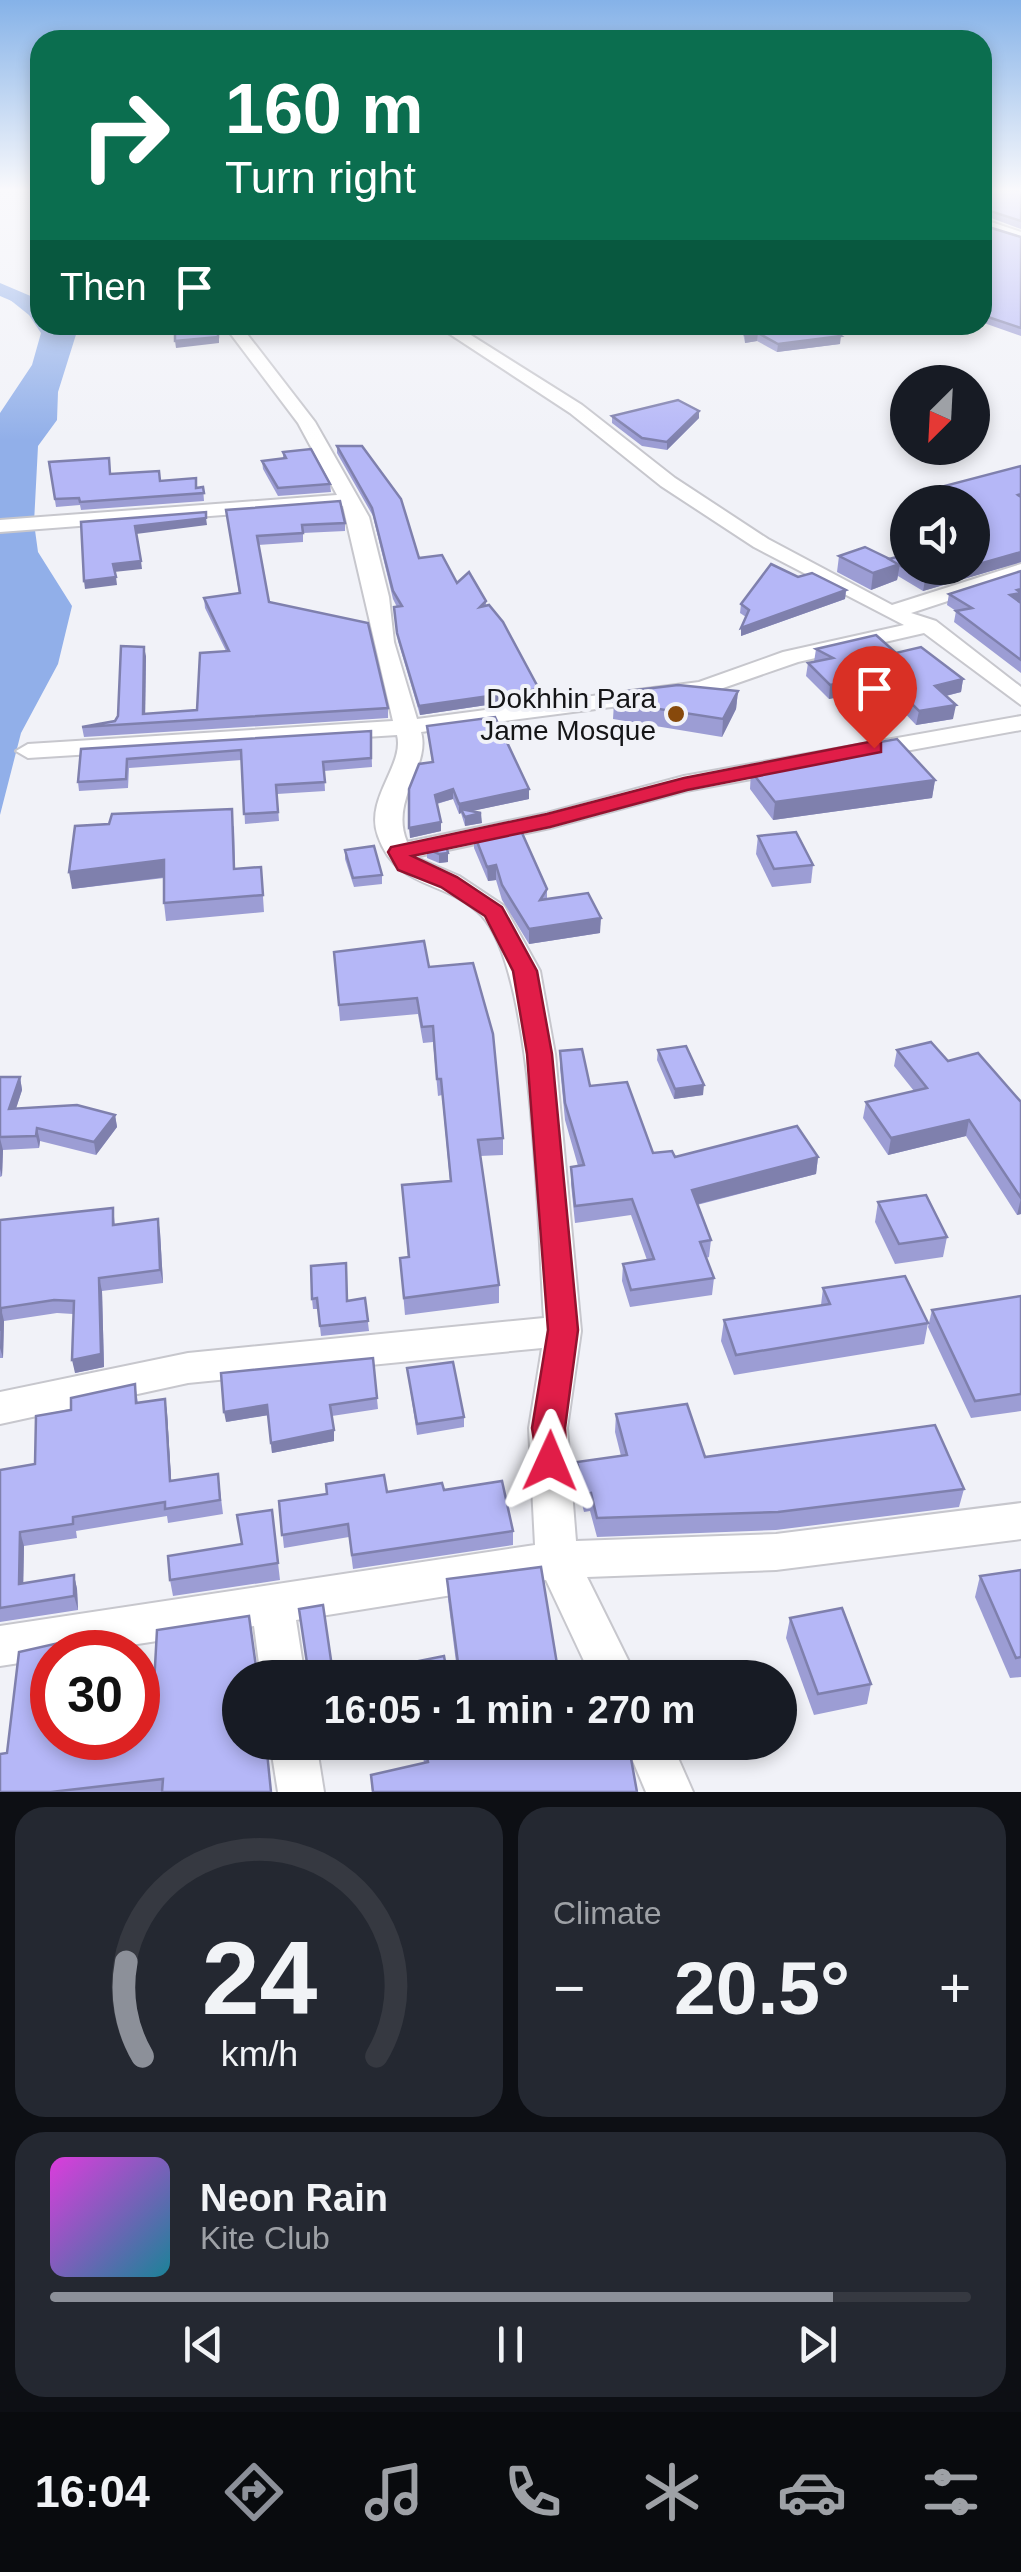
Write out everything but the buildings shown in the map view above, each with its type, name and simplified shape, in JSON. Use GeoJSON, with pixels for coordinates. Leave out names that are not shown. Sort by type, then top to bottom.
{"type":"FeatureCollection","features":[{"type":"Feature","properties":{"kind":"street"},"geometry":{"type":"LineString","coordinates":[[239,335],[306,422],[349,500],[370,556],[383,642],[412,744],[392,794],[387,824],[398,852],[406,865],[449,882],[494,912],[525,971],[540,1054],[563,1330],[548,1428],[557,1560],[606,1660]]}},
{"type":"Feature","properties":{"kind":"street"},"geometry":{"type":"LineString","coordinates":[[460,335],[576,409],[668,482],[745,533],[890,613],[928,626],[1021,698]]}},
{"type":"Feature","properties":{"kind":"street"},"geometry":{"type":"LineString","coordinates":[[0,526],[349,500]]}},
{"type":"Feature","properties":{"kind":"street"},"geometry":{"type":"LineString","coordinates":[[890,613],[1021,570]]}},
{"type":"Feature","properties":{"kind":"street"},"geometry":{"type":"LineString","coordinates":[[28,751],[408,727],[703,688],[791,657],[928,626]]}},
{"type":"Feature","properties":{"kind":"street"},"geometry":{"type":"LineString","coordinates":[[398,852],[550,820],[684,784],[1021,723]]}},
{"type":"Feature","properties":{"kind":"street"},"geometry":{"type":"LineString","coordinates":[[0,1408],[188,1368],[563,1330]]}},
{"type":"Feature","properties":{"kind":"street"},"geometry":{"type":"LineString","coordinates":[[0,1646],[557,1560],[776,1552],[1021,1521]]}},
{"type":"Feature","properties":{"kind":"street"},"geometry":{"type":"LineString","coordinates":[[272,1605],[280,1660]]}},
{"type":"Feature","properties":{"kind":"street"},"geometry":{"type":"LineString","coordinates":[[296,1760],[301,1792]]}},
{"type":"Feature","properties":{"kind":"street"},"geometry":{"type":"LineString","coordinates":[[655,1760],[670,1792]]}},
{"type":"Feature","properties":{"kind":"water"},"geometry":{"type":"Polygon","coordinates":[[[9,299],[30,301],[29,315],[9,299]]]}},
{"type":"Feature","properties":{"kind":"water"},"geometry":{"type":"Polygon","coordinates":[[[40,335],[76,335],[58,392],[57,420],[38,446],[34,523],[38,552],[72,606],[58,664],[21,733],[0,815],[0,413],[32,365],[40,335]]]}},
{"type":"Feature","properties":{"kind":"waterway"},"geometry":{"type":"LineString","coordinates":[[0,289],[30,302]]}},
{"type":"Feature","properties":{"kind":"place","name":"Dokhhin Para Jame Mosque"},"geometry":{"type":"Point","coordinates":[676,714]}},
{"type":"Feature","properties":{"kind":"route"},"geometry":{"type":"LineString","coordinates":[[550,1461],[548,1428],[563,1330],[540,1054],[525,971],[494,912],[449,882],[406,865],[398,852],[550,820],[684,784],[874,748]]}}]}
